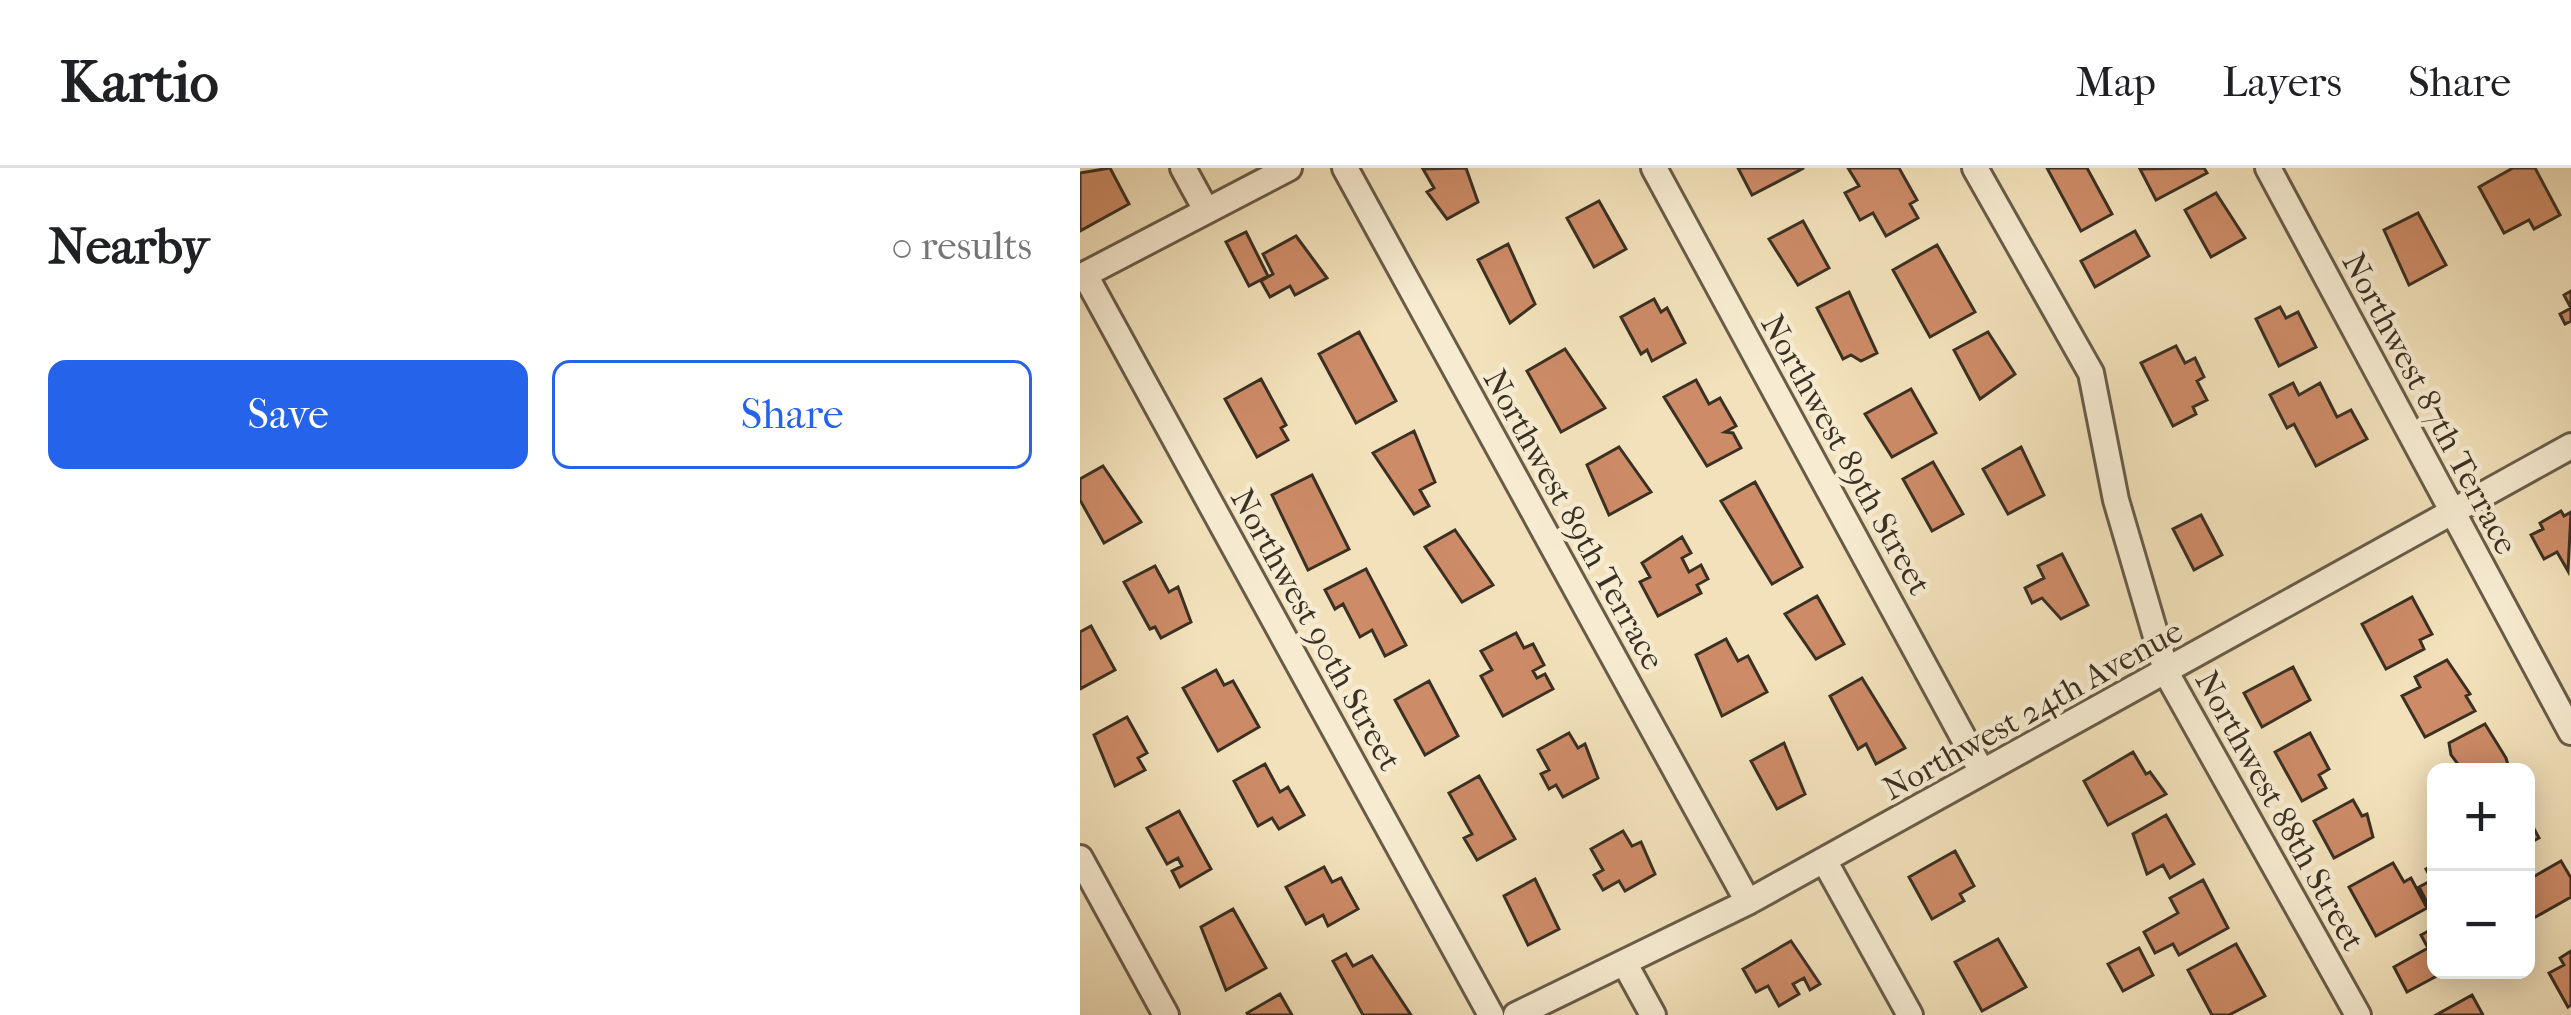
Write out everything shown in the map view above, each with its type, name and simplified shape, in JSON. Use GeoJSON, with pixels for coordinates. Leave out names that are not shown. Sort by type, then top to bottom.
{"type":"FeatureCollection","features":[{"type":"Feature","properties":{"kind":"street"},"geometry":{"type":"LineString","coordinates":[[1183,168],[1206,210]]}},
{"type":"Feature","properties":{"kind":"street"},"geometry":{"type":"LineString","coordinates":[[1082,276],[1289,168]]}},
{"type":"Feature","properties":{"kind":"street","name":"Northwest 89th Terrace"},"geometry":{"type":"LineString","coordinates":[[1345,168],[1748,902]]}},
{"type":"Feature","properties":{"kind":"street","name":"Northwest 89th Street"},"geometry":{"type":"LineString","coordinates":[[1654,168],[1982,772]]}},
{"type":"Feature","properties":{"kind":"street","name":"Northwest 88th Street"},"geometry":{"type":"LineString","coordinates":[[1975,168],[2091,373],[2116,500],[2167,674],[2358,1015]]}},
{"type":"Feature","properties":{"kind":"street","name":"Northwest 87th Terrace"},"geometry":{"type":"LineString","coordinates":[[2268,168],[2571,732]]}},
{"type":"Feature","properties":{"kind":"street","name":"Northwest 90th Street"},"geometry":{"type":"LineString","coordinates":[[1082,276],[1491,1015]]}},
{"type":"Feature","properties":{"kind":"street","name":"Northwest 24th Avenue"},"geometry":{"type":"LineString","coordinates":[[1516,1015],[1748,902],[2167,674],[2450,510],[2571,446]]}},
{"type":"Feature","properties":{"kind":"street"},"geometry":{"type":"LineString","coordinates":[[1080,858],[1166,1015]]}},
{"type":"Feature","properties":{"kind":"street"},"geometry":{"type":"LineString","coordinates":[[1824,860],[1910,1015]]}},
{"type":"Feature","properties":{"kind":"street"},"geometry":{"type":"LineString","coordinates":[[1625,964],[1653,1015]]}},
{"type":"Feature","properties":{"kind":"building"},"geometry":{"type":"Polygon","coordinates":[[[1110,168],[1129,204],[1080,231],[1080,173],[1110,168]]]}},
{"type":"Feature","properties":{"kind":"building"},"geometry":{"type":"Polygon","coordinates":[[[1466,168],[1478,202],[1447,219],[1427,192],[1434,188],[1423,169],[1466,168]]]}},
{"type":"Feature","properties":{"kind":"building"},"geometry":{"type":"Polygon","coordinates":[[[1738,168],[1804,168],[1752,195],[1738,168]]]}},
{"type":"Feature","properties":{"kind":"building"},"geometry":{"type":"Polygon","coordinates":[[[1848,168],[1899,168],[1917,200],[1910,204],[1918,218],[1886,236],[1873,213],[1860,220],[1845,193],[1859,186],[1848,168]]]}},
{"type":"Feature","properties":{"kind":"building"},"geometry":{"type":"Polygon","coordinates":[[[2047,168],[2087,168],[2112,214],[2081,231],[2047,168]]]}},
{"type":"Feature","properties":{"kind":"building"},"geometry":{"type":"Polygon","coordinates":[[[2204,168],[2207,173],[2156,200],[2140,169],[2204,168]]]}},
{"type":"Feature","properties":{"kind":"building"},"geometry":{"type":"Polygon","coordinates":[[[2513,168],[2535,168],[2560,215],[2534,229],[2529,220],[2504,233],[2479,187],[2513,168]]]}},
{"type":"Feature","properties":{"kind":"building"},"geometry":{"type":"Polygon","coordinates":[[[2216,193],[2245,238],[2211,257],[2185,210],[2216,193]]]}},
{"type":"Feature","properties":{"kind":"building"},"geometry":{"type":"Polygon","coordinates":[[[1599,201],[1626,249],[1594,267],[1567,218],[1599,201]]]}},
{"type":"Feature","properties":{"kind":"building"},"geometry":{"type":"Polygon","coordinates":[[[2418,213],[2446,265],[2409,285],[2384,230],[2418,213]]]}},
{"type":"Feature","properties":{"kind":"building"},"geometry":{"type":"Polygon","coordinates":[[[1803,221],[1829,268],[1798,285],[1769,239],[1803,221]]]}},
{"type":"Feature","properties":{"kind":"building"},"geometry":{"type":"Polygon","coordinates":[[[2135,231],[2149,256],[2095,287],[2081,261],[2135,231]]]}},
{"type":"Feature","properties":{"kind":"building"},"geometry":{"type":"Polygon","coordinates":[[[1246,232],[1268,276],[1249,286],[1226,242],[1246,232]]]}},
{"type":"Feature","properties":{"kind":"building"},"geometry":{"type":"Polygon","coordinates":[[[1296,236],[1327,278],[1295,295],[1290,286],[1270,297],[1261,281],[1273,274],[1263,254],[1296,236]]]}},
{"type":"Feature","properties":{"kind":"building"},"geometry":{"type":"Polygon","coordinates":[[[1508,244],[1535,304],[1510,323],[1478,260],[1508,244]]]}},
{"type":"Feature","properties":{"kind":"building"},"geometry":{"type":"Polygon","coordinates":[[[1937,245],[1975,312],[1930,337],[1893,270],[1937,245]]]}},
{"type":"Feature","properties":{"kind":"building"},"geometry":{"type":"Polygon","coordinates":[[[1849,292],[1877,353],[1861,361],[1851,355],[1843,359],[1817,308],[1849,292]]]}},
{"type":"Feature","properties":{"kind":"building"},"geometry":{"type":"Polygon","coordinates":[[[1654,299],[1661,312],[1667,308],[1685,343],[1652,361],[1647,350],[1641,354],[1621,317],[1654,299]]]}},
{"type":"Feature","properties":{"kind":"building"},"geometry":{"type":"Polygon","coordinates":[[[2280,307],[2286,318],[2298,312],[2316,347],[2279,366],[2256,319],[2280,307]]]}},
{"type":"Feature","properties":{"kind":"building"},"geometry":{"type":"Polygon","coordinates":[[[2571,308],[2571,321],[2565,324],[2560,314],[2571,308]]]}},
{"type":"Feature","properties":{"kind":"building"},"geometry":{"type":"Polygon","coordinates":[[[1359,332],[1396,401],[1356,423],[1319,354],[1359,332]]]}},
{"type":"Feature","properties":{"kind":"building"},"geometry":{"type":"Polygon","coordinates":[[[1988,332],[2015,374],[1980,399],[1954,350],[1988,332]]]}},
{"type":"Feature","properties":{"kind":"building"},"geometry":{"type":"Polygon","coordinates":[[[2176,346],[2185,363],[2195,358],[2204,377],[2197,381],[2207,400],[2193,407],[2196,414],[2173,426],[2141,363],[2176,346]]]}},
{"type":"Feature","properties":{"kind":"building"},"geometry":{"type":"Polygon","coordinates":[[[1565,349],[1605,408],[1561,432],[1527,371],[1565,349]]]}},
{"type":"Feature","properties":{"kind":"building"},"geometry":{"type":"Polygon","coordinates":[[[1261,379],[1286,425],[1281,428],[1288,440],[1257,457],[1225,399],[1261,379]]]}},
{"type":"Feature","properties":{"kind":"building"},"geometry":{"type":"Polygon","coordinates":[[[1696,380],[1709,404],[1720,398],[1736,426],[1725,432],[1733,433],[1741,448],[1707,466],[1664,397],[1696,380]]]}},
{"type":"Feature","properties":{"kind":"building"},"geometry":{"type":"Polygon","coordinates":[[[2293,383],[2299,395],[2320,383],[2337,417],[2351,410],[2367,439],[2316,466],[2294,424],[2287,428],[2270,395],[2293,383]]]}},
{"type":"Feature","properties":{"kind":"building"},"geometry":{"type":"Polygon","coordinates":[[[1911,389],[1936,433],[1892,457],[1865,414],[1911,389]]]}},
{"type":"Feature","properties":{"kind":"building"},"geometry":{"type":"Polygon","coordinates":[[[1414,431],[1435,482],[1420,490],[1429,506],[1414,514],[1373,453],[1414,431]]]}},
{"type":"Feature","properties":{"kind":"building"},"geometry":{"type":"Polygon","coordinates":[[[1619,447],[1651,492],[1609,515],[1587,465],[1619,447]]]}},
{"type":"Feature","properties":{"kind":"building"},"geometry":{"type":"Polygon","coordinates":[[[2021,447],[2044,495],[2008,514],[1983,469],[2021,447]]]}},
{"type":"Feature","properties":{"kind":"building"},"geometry":{"type":"Polygon","coordinates":[[[1933,462],[1963,514],[1932,531],[1903,479],[1933,462]]]}},
{"type":"Feature","properties":{"kind":"building"},"geometry":{"type":"Polygon","coordinates":[[[1103,466],[1141,522],[1104,543],[1080,500],[1080,479],[1103,466]]]}},
{"type":"Feature","properties":{"kind":"building"},"geometry":{"type":"Polygon","coordinates":[[[1312,475],[1349,549],[1308,570],[1272,495],[1312,475]]]}},
{"type":"Feature","properties":{"kind":"building"},"geometry":{"type":"Polygon","coordinates":[[[1755,482],[1802,567],[1772,584],[1721,501],[1755,482]]]}},
{"type":"Feature","properties":{"kind":"building"},"geometry":{"type":"Polygon","coordinates":[[[2561,511],[2564,516],[2571,512],[2568,571],[2557,552],[2544,559],[2531,535],[2543,529],[2540,523],[2561,511]]]}},
{"type":"Feature","properties":{"kind":"building"},"geometry":{"type":"Polygon","coordinates":[[[2201,515],[2222,555],[2194,570],[2173,529],[2201,515]]]}},
{"type":"Feature","properties":{"kind":"building"},"geometry":{"type":"Polygon","coordinates":[[[1455,530],[1493,585],[1462,602],[1425,547],[1455,530]]]}},
{"type":"Feature","properties":{"kind":"building"},"geometry":{"type":"Polygon","coordinates":[[[1682,537],[1691,553],[1682,558],[1689,572],[1701,565],[1708,579],[1697,585],[1701,593],[1658,616],[1640,582],[1650,577],[1642,563],[1682,537]]]}},
{"type":"Feature","properties":{"kind":"building"},"geometry":{"type":"Polygon","coordinates":[[[2062,554],[2088,605],[2061,619],[2042,598],[2032,603],[2025,588],[2044,578],[2038,566],[2062,554]]]}},
{"type":"Feature","properties":{"kind":"building"},"geometry":{"type":"Polygon","coordinates":[[[1155,566],[1169,592],[1178,587],[1191,622],[1161,638],[1155,627],[1150,629],[1124,582],[1155,566]]]}},
{"type":"Feature","properties":{"kind":"building"},"geometry":{"type":"Polygon","coordinates":[[[1366,569],[1406,645],[1385,656],[1372,630],[1360,637],[1343,604],[1335,609],[1325,590],[1366,569]]]}},
{"type":"Feature","properties":{"kind":"building"},"geometry":{"type":"Polygon","coordinates":[[[1817,596],[1844,644],[1816,659],[1785,614],[1817,596]]]}},
{"type":"Feature","properties":{"kind":"building"},"geometry":{"type":"Polygon","coordinates":[[[2412,597],[2432,634],[2420,640],[2424,649],[2386,669],[2362,624],[2412,597]]]}},
{"type":"Feature","properties":{"kind":"building"},"geometry":{"type":"Polygon","coordinates":[[[1091,626],[1115,670],[1080,689],[1080,632],[1091,626]]]}},
{"type":"Feature","properties":{"kind":"building"},"geometry":{"type":"Polygon","coordinates":[[[1516,633],[1524,648],[1533,644],[1544,665],[1533,671],[1537,678],[1545,674],[1553,689],[1503,716],[1481,676],[1492,670],[1481,651],[1516,633]]]}},
{"type":"Feature","properties":{"kind":"building"},"geometry":{"type":"Polygon","coordinates":[[[1726,639],[1738,661],[1748,656],[1767,692],[1722,716],[1696,655],[1726,639]]]}},
{"type":"Feature","properties":{"kind":"building"},"geometry":{"type":"Polygon","coordinates":[[[2447,660],[2470,694],[2466,696],[2475,711],[2425,737],[2402,696],[2420,687],[2415,677],[2447,660]]]}},
{"type":"Feature","properties":{"kind":"building"},"geometry":{"type":"Polygon","coordinates":[[[2293,667],[2310,700],[2262,727],[2244,693],[2293,667]]]}},
{"type":"Feature","properties":{"kind":"building"},"geometry":{"type":"Polygon","coordinates":[[[1216,670],[1224,685],[1233,681],[1259,727],[1218,751],[1183,688],[1216,670]]]}},
{"type":"Feature","properties":{"kind":"building"},"geometry":{"type":"Polygon","coordinates":[[[1862,678],[1905,748],[1876,764],[1866,744],[1858,749],[1830,696],[1862,678]]]}},
{"type":"Feature","properties":{"kind":"building"},"geometry":{"type":"Polygon","coordinates":[[[1429,681],[1458,736],[1425,755],[1395,700],[1429,681]]]}},
{"type":"Feature","properties":{"kind":"building"},"geometry":{"type":"Polygon","coordinates":[[[1127,717],[1147,753],[1138,758],[1145,770],[1115,786],[1094,735],[1127,717]]]}},
{"type":"Feature","properties":{"kind":"building"},"geometry":{"type":"Polygon","coordinates":[[[2485,724],[2507,763],[2457,763],[2449,743],[2485,724]]]}},
{"type":"Feature","properties":{"kind":"building"},"geometry":{"type":"Polygon","coordinates":[[[1569,733],[1578,748],[1585,744],[1598,778],[1563,797],[1556,785],[1549,789],[1541,774],[1549,770],[1538,750],[1569,733]]]}},
{"type":"Feature","properties":{"kind":"building"},"geometry":{"type":"Polygon","coordinates":[[[2310,733],[2329,769],[2319,775],[2326,788],[2302,801],[2275,752],[2310,733]]]}},
{"type":"Feature","properties":{"kind":"building"},"geometry":{"type":"Polygon","coordinates":[[[1784,743],[1805,794],[1777,809],[1751,761],[1784,743]]]}},
{"type":"Feature","properties":{"kind":"building"},"geometry":{"type":"Polygon","coordinates":[[[2133,752],[2166,794],[2108,825],[2084,781],[2133,752]]]}},
{"type":"Feature","properties":{"kind":"building"},"geometry":{"type":"Polygon","coordinates":[[[1265,764],[1280,792],[1288,787],[1304,815],[1279,829],[1272,818],[1258,826],[1234,781],[1265,764]]]}},
{"type":"Feature","properties":{"kind":"building"},"geometry":{"type":"Polygon","coordinates":[[[1479,776],[1515,839],[1477,860],[1464,838],[1472,834],[1449,793],[1479,776]]]}},
{"type":"Feature","properties":{"kind":"building"},"geometry":{"type":"Polygon","coordinates":[[[2353,800],[2362,816],[2367,814],[2373,837],[2334,858],[2314,821],[2353,800]]]}},
{"type":"Feature","properties":{"kind":"building"},"geometry":{"type":"Polygon","coordinates":[[[1179,811],[1211,869],[1180,887],[1172,871],[1182,866],[1178,858],[1167,864],[1147,828],[1179,811]]]}},
{"type":"Feature","properties":{"kind":"building"},"geometry":{"type":"Polygon","coordinates":[[[2166,815],[2194,864],[2170,878],[2163,865],[2147,874],[2133,834],[2166,815]]]}},
{"type":"Feature","properties":{"kind":"building"},"geometry":{"type":"Polygon","coordinates":[[[1623,831],[1632,846],[1641,842],[1655,874],[1625,891],[1619,881],[1603,890],[1594,875],[1603,870],[1591,849],[1623,831]]]}},
{"type":"Feature","properties":{"kind":"building"},"geometry":{"type":"Polygon","coordinates":[[[1955,851],[1974,886],[1960,894],[1964,901],[1932,919],[1909,877],[1955,851]]]}},
{"type":"Feature","properties":{"kind":"building"},"geometry":{"type":"Polygon","coordinates":[[[2561,861],[2571,878],[2571,897],[2535,917],[2535,876],[2561,861]]]}},
{"type":"Feature","properties":{"kind":"building"},"geometry":{"type":"Polygon","coordinates":[[[2393,863],[2404,882],[2411,878],[2427,908],[2376,936],[2349,887],[2393,863]]]}},
{"type":"Feature","properties":{"kind":"building"},"geometry":{"type":"Polygon","coordinates":[[[1324,867],[1332,882],[1341,878],[1358,909],[1328,926],[1323,915],[1306,924],[1286,887],[1324,867]]]}},
{"type":"Feature","properties":{"kind":"building"},"geometry":{"type":"Polygon","coordinates":[[[1535,879],[1559,929],[1528,945],[1504,896],[1535,879]]]}},
{"type":"Feature","properties":{"kind":"building"},"geometry":{"type":"Polygon","coordinates":[[[2203,880],[2228,928],[2179,955],[2173,944],[2155,953],[2144,932],[2178,913],[2170,898],[2203,880]]]}},
{"type":"Feature","properties":{"kind":"building"},"geometry":{"type":"Polygon","coordinates":[[[1233,909],[1266,968],[1226,990],[1201,927],[1233,909]]]}},
{"type":"Feature","properties":{"kind":"building"},"geometry":{"type":"Polygon","coordinates":[[[1998,939],[2026,987],[1982,1011],[1955,962],[1998,939]]]}},
{"type":"Feature","properties":{"kind":"building"},"geometry":{"type":"Polygon","coordinates":[[[1791,941],[1820,984],[1810,990],[1804,978],[1793,984],[1799,994],[1779,1006],[1768,986],[1756,992],[1743,969],[1791,941]]]}},
{"type":"Feature","properties":{"kind":"building"},"geometry":{"type":"Polygon","coordinates":[[[2236,944],[2265,996],[2229,1015],[2212,1015],[2188,970],[2236,944]]]}},
{"type":"Feature","properties":{"kind":"building"},"geometry":{"type":"Polygon","coordinates":[[[2139,948],[2153,975],[2123,991],[2108,964],[2139,948]]]}},
{"type":"Feature","properties":{"kind":"building"},"geometry":{"type":"Polygon","coordinates":[[[2427,949],[2427,979],[2431,979],[2407,992],[2394,967],[2427,949]]]}},
{"type":"Feature","properties":{"kind":"building"},"geometry":{"type":"Polygon","coordinates":[[[2571,951],[2568,1007],[2549,973],[2564,965],[2560,958],[2571,951]]]}},
{"type":"Feature","properties":{"kind":"building"},"geometry":{"type":"Polygon","coordinates":[[[1346,954],[1353,966],[1372,956],[1411,1015],[1363,1015],[1333,961],[1346,954]]]}},
{"type":"Feature","properties":{"kind":"building"},"geometry":{"type":"Polygon","coordinates":[[[1280,994],[1292,1015],[1248,1015],[1247,1013],[1280,994]]]}},
{"type":"Feature","properties":{"kind":"building"},"geometry":{"type":"Polygon","coordinates":[[[2472,995],[2483,1015],[2436,1015],[2472,995]]]}}]}
